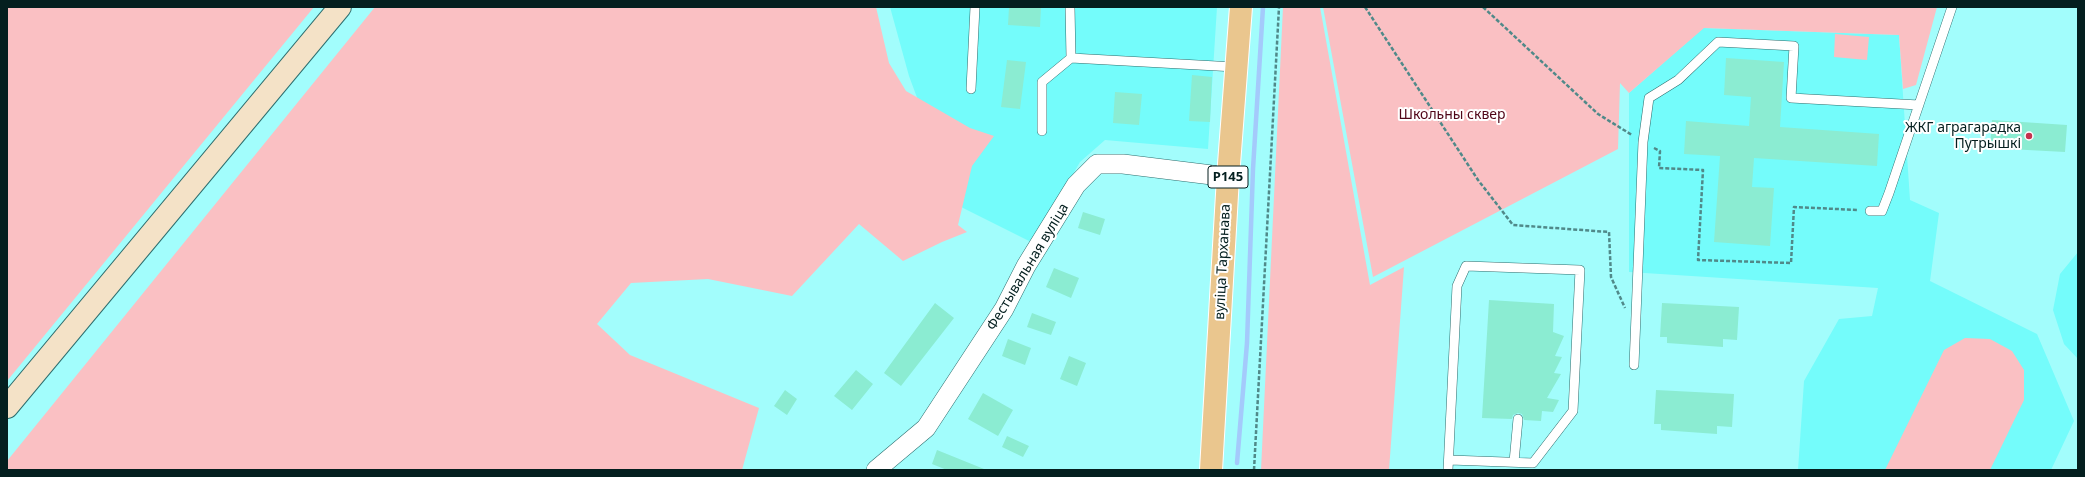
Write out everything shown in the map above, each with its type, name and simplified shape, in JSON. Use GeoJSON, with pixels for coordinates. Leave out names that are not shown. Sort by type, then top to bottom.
{"type":"FeatureCollection","features":[{"type":"Feature","properties":{"kind":"main road","name":"вуліца Тарханава"},"geometry":{"type":"LineString","coordinates":[[1211,470],[1235,67],[1241,7]]}},
{"type":"Feature","properties":{"kind":"street"},"geometry":{"type":"LineString","coordinates":[[7,407],[340,7]]}},
{"type":"Feature","properties":{"kind":"street","name":"Фестывальная вуліца"},"geometry":{"type":"LineString","coordinates":[[876,470],[926,428],[1004,309],[1026,266],[1076,185],[1097,164],[1123,164],[1228,177]]}},
{"type":"Feature","properties":{"kind":"lane"},"geometry":{"type":"LineString","coordinates":[[971,89],[975,7]]}},
{"type":"Feature","properties":{"kind":"lane"},"geometry":{"type":"LineString","coordinates":[[1070,7],[1071,58]]}},
{"type":"Feature","properties":{"kind":"lane"},"geometry":{"type":"LineString","coordinates":[[1870,211],[1882,211],[1952,7]]}},
{"type":"Feature","properties":{"kind":"lane"},"geometry":{"type":"LineString","coordinates":[[1634,365],[1643,142],[1649,98],[1678,80],[1718,42],[1794,46],[1791,98],[1919,105]]}},
{"type":"Feature","properties":{"kind":"lane"},"geometry":{"type":"LineString","coordinates":[[1042,131],[1042,82],[1071,58],[1235,67]]}},
{"type":"Feature","properties":{"kind":"lane"},"geometry":{"type":"LineString","coordinates":[[1448,470],[1450,460],[1457,286],[1466,266],[1580,270],[1573,411],[1533,462],[1450,460]]}},
{"type":"Feature","properties":{"kind":"lane"},"geometry":{"type":"LineString","coordinates":[[1514,462],[1518,419]]}},
{"type":"Feature","properties":{"kind":"path"},"geometry":{"type":"LineString","coordinates":[[1254,470],[1278,7]]}},
{"type":"Feature","properties":{"kind":"path"},"geometry":{"type":"LineString","coordinates":[[1365,7],[1478,180],[1513,225],[1609,232],[1611,277],[1622,306],[1628,310]]}},
{"type":"Feature","properties":{"kind":"path"},"geometry":{"type":"LineString","coordinates":[[1483,7],[1598,114],[1660,151],[1659,168],[1703,170],[1698,260],[1791,263],[1794,207],[1870,211]]}},
{"type":"Feature","properties":{"kind":"shaded area"},"geometry":{"type":"Polygon","coordinates":[[[890,7],[1217,7],[1208,149],[1105,140],[1080,162],[1033,243],[957,205],[909,76],[890,7]]]}},
{"type":"Feature","properties":{"kind":"shaded area"},"geometry":{"type":"Polygon","coordinates":[[[1703,28],[1899,35],[1910,200],[1939,213],[1930,281],[2037,334],[2074,421],[2051,470],[1798,470],[1804,381],[1839,319],[1872,316],[1878,288],[1629,272],[1629,93],[1703,28]]]}},
{"type":"Feature","properties":{"kind":"shaded area"},"geometry":{"type":"Polygon","coordinates":[[[2078,252],[2078,359],[2064,344],[2053,310],[2060,274],[2078,252]]]}},
{"type":"Feature","properties":{"kind":"green space"},"geometry":{"type":"Polygon","coordinates":[[[7,7],[314,7],[7,381],[7,7]]]}},
{"type":"Feature","properties":{"kind":"green space"},"geometry":{"type":"Polygon","coordinates":[[[375,7],[876,7],[889,63],[906,91],[970,128],[994,136],[972,166],[958,225],[967,232],[942,242],[903,261],[859,224],[792,296],[708,279],[631,283],[597,324],[630,355],[759,408],[742,470],[7,470],[7,461],[375,7]]]}},
{"type":"Feature","properties":{"kind":"green space"},"geometry":{"type":"Polygon","coordinates":[[[1283,7],[1320,7],[1370,285],[1404,267],[1389,470],[1261,470],[1283,7]]]}},
{"type":"Feature","properties":{"kind":"green space","name":"Школьны сквер"},"geometry":{"type":"Polygon","coordinates":[[[1323,7],[1937,7],[1916,85],[1903,89],[1899,35],[1704,28],[1629,93],[1620,83],[1618,149],[1373,277],[1323,7]]]}},
{"type":"Feature","properties":{"kind":"green space"},"geometry":{"type":"Polygon","coordinates":[[[1835,34],[1869,37],[1867,60],[1834,57],[1835,34]]]}},
{"type":"Feature","properties":{"kind":"green space"},"geometry":{"type":"Polygon","coordinates":[[[1965,338],[1990,339],[2012,351],[2024,370],[2024,400],[1990,470],[1885,470],[1944,350],[1965,338]]]}},
{"type":"Feature","properties":{"kind":"building"},"geometry":{"type":"Polygon","coordinates":[[[1009,7],[1041,7],[1040,27],[1008,25],[1009,7]]]}},
{"type":"Feature","properties":{"kind":"building"},"geometry":{"type":"Polygon","coordinates":[[[1726,58],[1784,62],[1780,127],[1879,134],[1877,166],[1754,158],[1752,187],[1774,188],[1770,246],[1714,242],[1720,156],[1684,154],[1686,121],[1749,126],[1751,97],[1724,95],[1726,58]]]}},
{"type":"Feature","properties":{"kind":"building"},"geometry":{"type":"Polygon","coordinates":[[[1007,60],[1026,62],[1020,109],[1001,107],[1007,60]]]}},
{"type":"Feature","properties":{"kind":"building"},"geometry":{"type":"Polygon","coordinates":[[[1192,75],[1212,77],[1210,122],[1189,121],[1192,75]]]}},
{"type":"Feature","properties":{"kind":"building"},"geometry":{"type":"Polygon","coordinates":[[[1115,92],[1142,94],[1139,125],[1113,123],[1115,92]]]}},
{"type":"Feature","properties":{"kind":"building","name":"ЖКГ аграгарадка Путрышкі"},"geometry":{"type":"Polygon","coordinates":[[[1992,120],[2067,125],[2065,152],[1990,148],[1992,120]]]}},
{"type":"Feature","properties":{"kind":"building"},"geometry":{"type":"Polygon","coordinates":[[[1083,212],[1105,219],[1100,235],[1078,228],[1083,212]]]}},
{"type":"Feature","properties":{"kind":"building"},"geometry":{"type":"Polygon","coordinates":[[[1054,268],[1079,278],[1071,298],[1046,287],[1054,268]]]}},
{"type":"Feature","properties":{"kind":"building"},"geometry":{"type":"Polygon","coordinates":[[[1489,300],[1554,304],[1553,332],[1564,336],[1555,356],[1562,357],[1554,373],[1561,374],[1547,398],[1559,400],[1553,412],[1542,411],[1541,421],[1524,420],[1522,414],[1518,413],[1513,415],[1512,419],[1482,418],[1489,300]]]}},
{"type":"Feature","properties":{"kind":"building"},"geometry":{"type":"Polygon","coordinates":[[[935,303],[954,318],[901,386],[884,373],[935,303]]]}},
{"type":"Feature","properties":{"kind":"building"},"geometry":{"type":"Polygon","coordinates":[[[1662,303],[1739,307],[1737,340],[1723,339],[1723,347],[1667,343],[1667,337],[1660,337],[1662,303]]]}},
{"type":"Feature","properties":{"kind":"building"},"geometry":{"type":"Polygon","coordinates":[[[1032,313],[1056,322],[1051,335],[1027,327],[1032,313]]]}},
{"type":"Feature","properties":{"kind":"building"},"geometry":{"type":"Polygon","coordinates":[[[1008,339],[1031,348],[1025,365],[1002,356],[1008,339]]]}},
{"type":"Feature","properties":{"kind":"building"},"geometry":{"type":"Polygon","coordinates":[[[1069,356],[1086,363],[1077,386],[1060,379],[1069,356]]]}},
{"type":"Feature","properties":{"kind":"building"},"geometry":{"type":"Polygon","coordinates":[[[856,370],[873,384],[852,410],[834,396],[856,370]]]}},
{"type":"Feature","properties":{"kind":"building"},"geometry":{"type":"Polygon","coordinates":[[[785,390],[797,399],[787,415],[774,406],[785,390]]]}},
{"type":"Feature","properties":{"kind":"building"},"geometry":{"type":"Polygon","coordinates":[[[1656,390],[1734,394],[1732,427],[1717,426],[1717,434],[1661,430],[1661,424],[1654,424],[1656,390]]]}},
{"type":"Feature","properties":{"kind":"building"},"geometry":{"type":"Polygon","coordinates":[[[983,393],[1013,410],[998,436],[968,419],[983,393]]]}},
{"type":"Feature","properties":{"kind":"building"},"geometry":{"type":"Polygon","coordinates":[[[1007,436],[1029,446],[1023,457],[1002,447],[1007,436]]]}},
{"type":"Feature","properties":{"kind":"building"},"geometry":{"type":"Polygon","coordinates":[[[937,450],[984,470],[947,470],[932,464],[937,450]]]}},
{"type":"Feature","properties":{"kind":"waterway"},"geometry":{"type":"LineString","coordinates":[[1237,463],[1247,343],[1253,169],[1263,7]]}},
{"type":"Feature","properties":{"kind":"place","name":"ЖКГ аграгарадка Путрышкі"},"geometry":{"type":"Point","coordinates":[2029,136]}}]}
